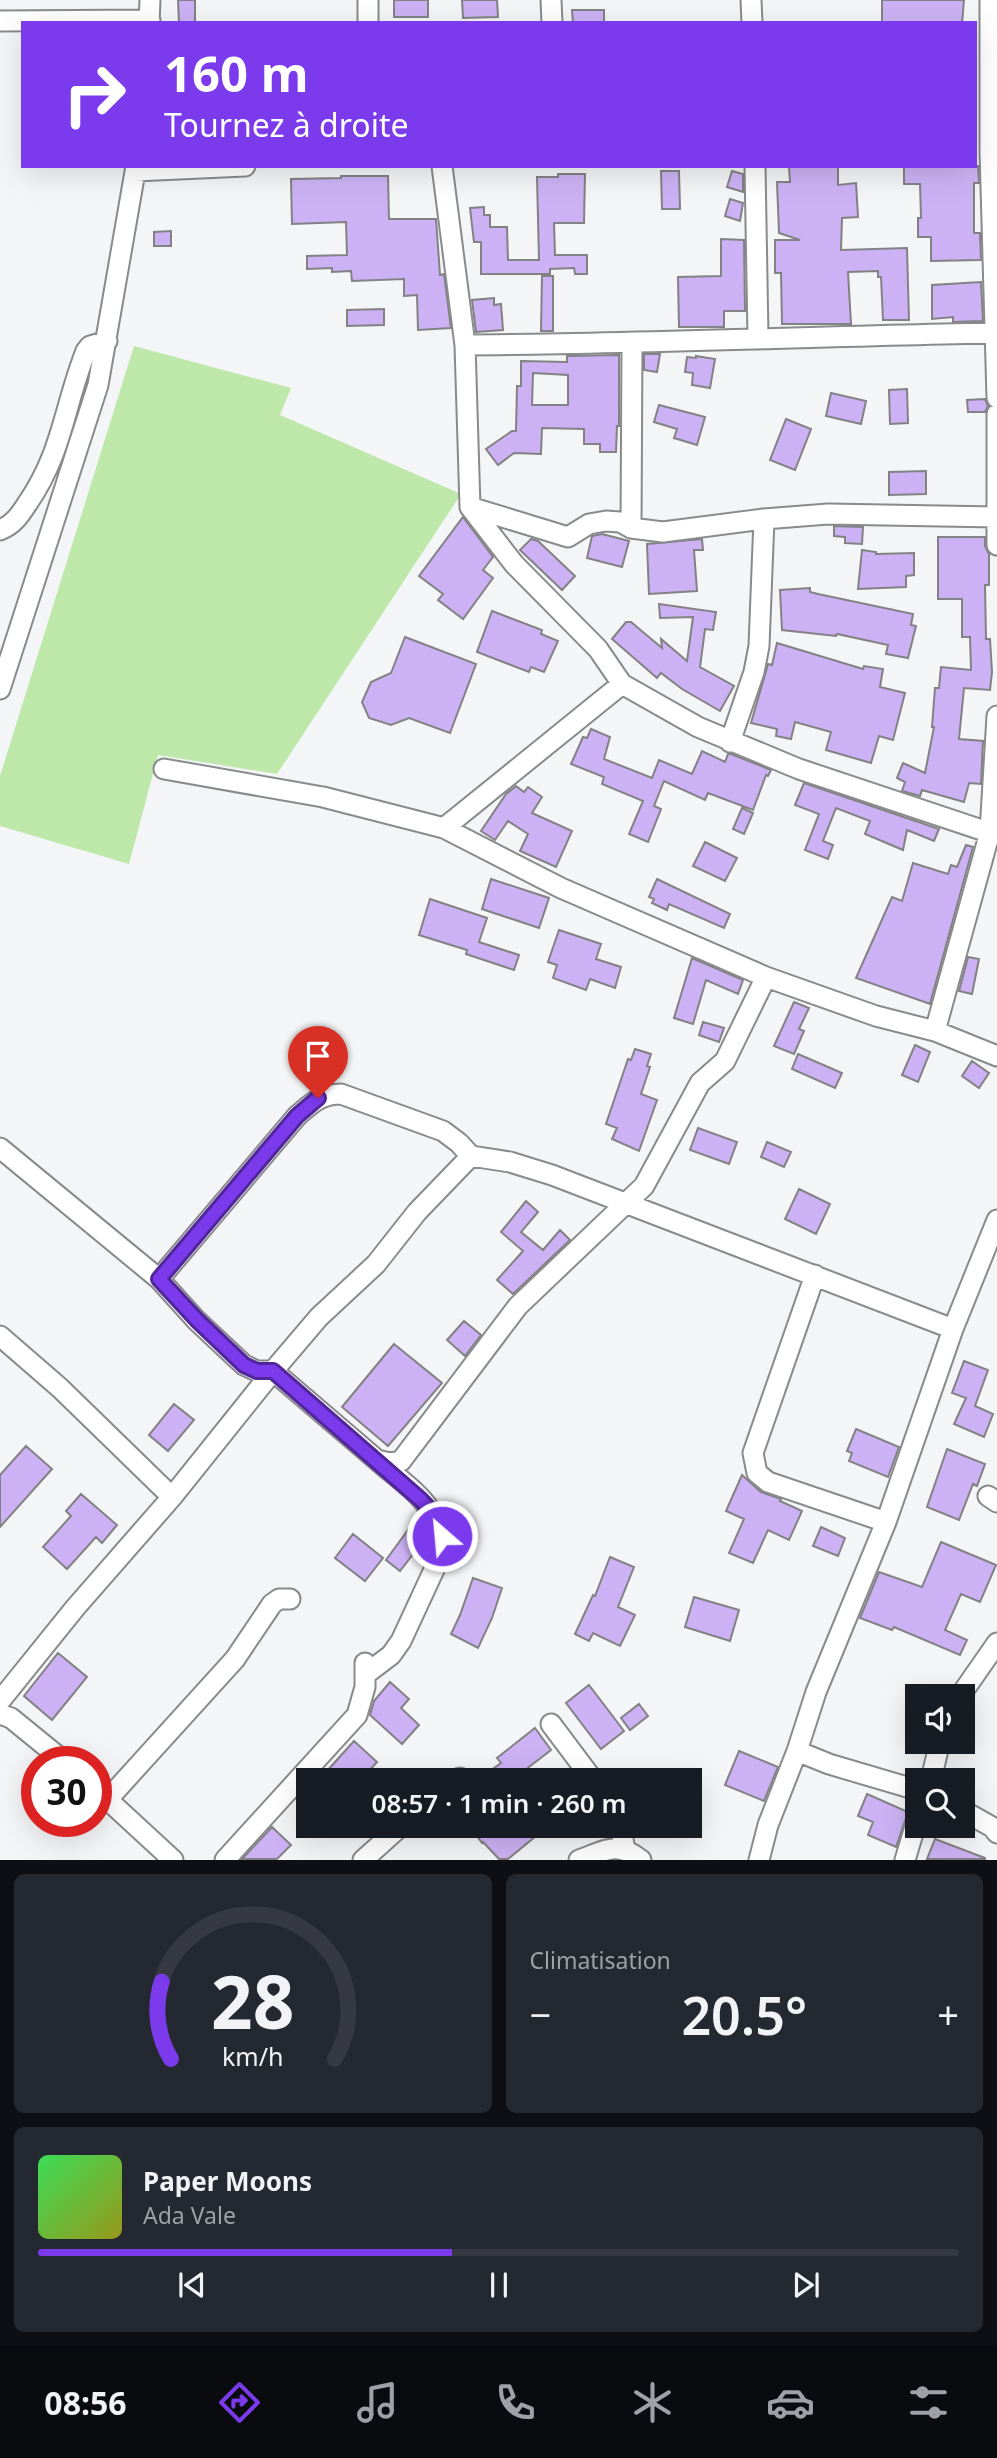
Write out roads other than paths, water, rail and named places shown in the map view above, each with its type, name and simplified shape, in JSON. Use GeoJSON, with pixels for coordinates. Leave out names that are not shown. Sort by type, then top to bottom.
{"type":"FeatureCollection","features":[{"type":"Feature","properties":{"kind":"street"},"geometry":{"type":"LineString","coordinates":[[0,21],[149,21],[150,0]]}},
{"type":"Feature","properties":{"kind":"street"},"geometry":{"type":"LineString","coordinates":[[368,0],[369,21]]}},
{"type":"Feature","properties":{"kind":"street"},"geometry":{"type":"LineString","coordinates":[[551,0],[552,21]]}},
{"type":"Feature","properties":{"kind":"street"},"geometry":{"type":"LineString","coordinates":[[751,0],[752,21]]}},
{"type":"Feature","properties":{"kind":"street"},"geometry":{"type":"LineString","coordinates":[[990,0],[987,152],[997,333],[997,398]]}},
{"type":"Feature","properties":{"kind":"street"},"geometry":{"type":"LineString","coordinates":[[0,689],[98,385],[136,169],[172,168]]}},
{"type":"Feature","properties":{"kind":"street"},"geometry":{"type":"LineString","coordinates":[[442,168],[465,345],[470,507],[514,564],[598,649],[622,684],[698,727],[799,769],[993,834]]}},
{"type":"Feature","properties":{"kind":"street"},"geometry":{"type":"LineString","coordinates":[[755,168],[758,337]]}},
{"type":"Feature","properties":{"kind":"street"},"geometry":{"type":"LineString","coordinates":[[465,345],[632,344],[758,337],[997,333]]}},
{"type":"Feature","properties":{"kind":"street"},"geometry":{"type":"LineString","coordinates":[[0,530],[9,527],[18,517],[44,480],[60,439],[86,351],[90,346],[107,341]]}},
{"type":"Feature","properties":{"kind":"street"},"geometry":{"type":"LineString","coordinates":[[631,528],[632,344]]}},
{"type":"Feature","properties":{"kind":"street"},"geometry":{"type":"LineString","coordinates":[[997,414],[997,545]]}},
{"type":"Feature","properties":{"kind":"street"},"geometry":{"type":"LineString","coordinates":[[470,507],[568,537],[589,524],[606,521],[620,522],[631,528],[663,532],[828,514],[996,517]]}},
{"type":"Feature","properties":{"kind":"street"},"geometry":{"type":"LineString","coordinates":[[730,742],[754,672],[758,646],[764,519]]}},
{"type":"Feature","properties":{"kind":"street"},"geometry":{"type":"LineString","coordinates":[[444,828],[622,684]]}},
{"type":"Feature","properties":{"kind":"street"},"geometry":{"type":"LineString","coordinates":[[935,1031],[993,834],[997,716]]}},
{"type":"Feature","properties":{"kind":"street"},"geometry":{"type":"LineString","coordinates":[[164,769],[323,797],[444,828],[561,888],[766,977],[876,1016],[935,1031],[997,1056]]}},
{"type":"Feature","properties":{"kind":"street"},"geometry":{"type":"LineString","coordinates":[[377,1460],[389,1463],[401,1461],[518,1307],[644,1186],[700,1083],[725,1061],[766,977]]}},
{"type":"Feature","properties":{"kind":"street"},"geometry":{"type":"LineString","coordinates":[[159,1279],[297,1116],[318,1098],[341,1094],[443,1131],[471,1156],[531,1168],[953,1329]]}},
{"type":"Feature","properties":{"kind":"street"},"geometry":{"type":"LineString","coordinates":[[0,1148],[159,1279],[244,1365],[257,1371],[273,1371],[377,1460],[433,1513],[439,1525],[439,1559],[410,1626],[391,1655],[366,1668],[363,1699],[356,1714],[225,1860]]}},
{"type":"Feature","properties":{"kind":"street"},"geometry":{"type":"LineString","coordinates":[[0,1701],[319,1317],[376,1264],[417,1212],[471,1156]]}},
{"type":"Feature","properties":{"kind":"street"},"geometry":{"type":"LineString","coordinates":[[759,1860],[768,1825],[797,1751],[816,1692],[887,1522],[953,1329],[997,1220]]}},
{"type":"Feature","properties":{"kind":"street"},"geometry":{"type":"LineString","coordinates":[[815,1275],[753,1453],[757,1473],[768,1482],[887,1522]]}},
{"type":"Feature","properties":{"kind":"street"},"geometry":{"type":"LineString","coordinates":[[0,1336],[60,1388],[172,1497]]}},
{"type":"Feature","properties":{"kind":"street"},"geometry":{"type":"LineString","coordinates":[[112,1784],[235,1659],[272,1604],[279,1599],[290,1599]]}},
{"type":"Feature","properties":{"kind":"street"},"geometry":{"type":"LineString","coordinates":[[968,1684],[997,1643]]}},
{"type":"Feature","properties":{"kind":"street"},"geometry":{"type":"LineString","coordinates":[[0,1714],[11,1718],[45,1746]]}},
{"type":"Feature","properties":{"kind":"street"},"geometry":{"type":"LineString","coordinates":[[551,1724],[584,1768]]}},
{"type":"Feature","properties":{"kind":"street"},"geometry":{"type":"LineString","coordinates":[[797,1751],[905,1786]]}},
{"type":"Feature","properties":{"kind":"street"},"geometry":{"type":"LineString","coordinates":[[112,1803],[173,1860]]}},
{"type":"Feature","properties":{"kind":"street"},"geometry":{"type":"LineString","coordinates":[[975,1817],[997,1833]]}},
{"type":"Feature","properties":{"kind":"street"},"geometry":{"type":"LineString","coordinates":[[363,1860],[388,1838]]}},
{"type":"Feature","properties":{"kind":"street"},"geometry":{"type":"LineString","coordinates":[[626,1838],[633,1854]]}},
{"type":"Feature","properties":{"kind":"street"},"geometry":{"type":"LineString","coordinates":[[905,1860],[912,1838]]}},
{"type":"Feature","properties":{"kind":"street"},"geometry":{"type":"LineString","coordinates":[[579,1860],[610,1847],[633,1854]]}}]}
